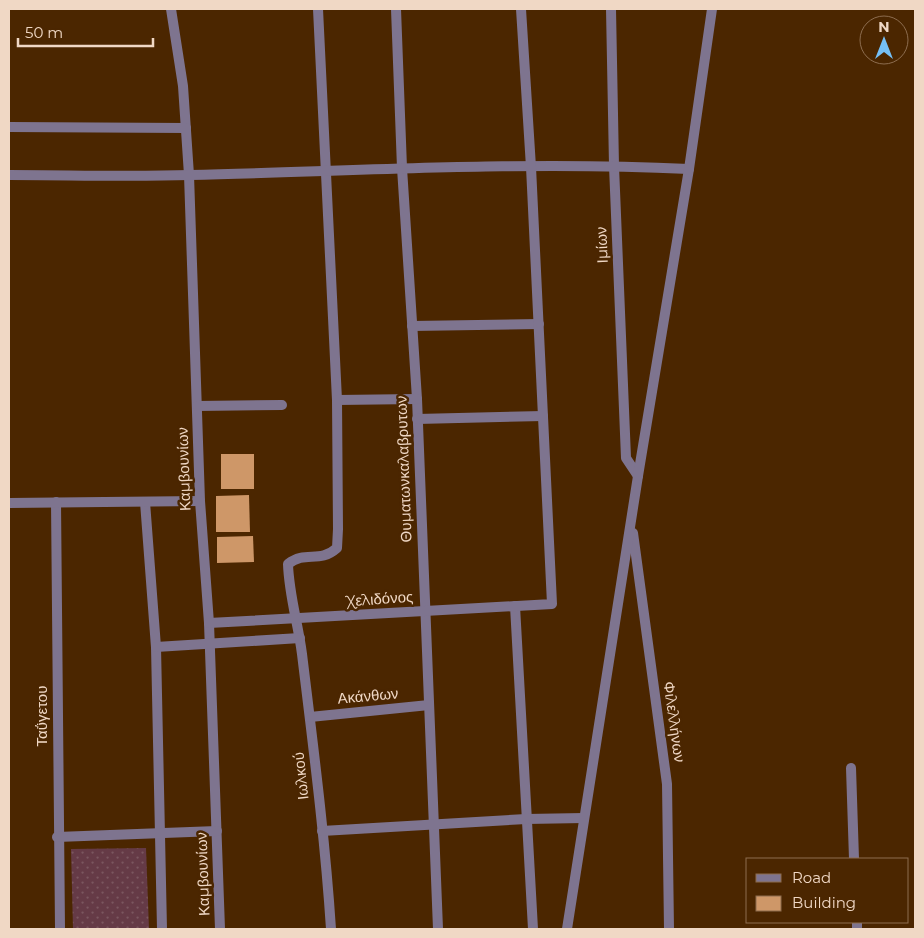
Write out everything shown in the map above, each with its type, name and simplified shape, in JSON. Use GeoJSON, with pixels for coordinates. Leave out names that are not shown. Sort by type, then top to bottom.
{"type":"FeatureCollection","features":[{"type":"Feature","properties":{"kind":"street","name":"Καμβουνίων"},"geometry":{"type":"LineString","coordinates":[[171,9],[186,128],[189,176],[200,501],[210,644],[220,929]]}},
{"type":"Feature","properties":{"kind":"street"},"geometry":{"type":"LineString","coordinates":[[318,9],[337,400],[417,399]]}},
{"type":"Feature","properties":{"kind":"street","name":"Θυματωνκαλαβρυτων"},"geometry":{"type":"LineString","coordinates":[[396,9],[402,168],[417,399],[424,612],[436,824],[438,929]]}},
{"type":"Feature","properties":{"kind":"street"},"geometry":{"type":"LineString","coordinates":[[417,419],[543,416],[521,9]]}},
{"type":"Feature","properties":{"kind":"street","name":"Ιμίων"},"geometry":{"type":"LineString","coordinates":[[611,9],[614,166],[626,458],[638,476]]}},
{"type":"Feature","properties":{"kind":"street"},"geometry":{"type":"LineString","coordinates":[[567,929],[638,476],[689,169],[712,9]]}},
{"type":"Feature","properties":{"kind":"street"},"geometry":{"type":"LineString","coordinates":[[9,127],[186,128]]}},
{"type":"Feature","properties":{"kind":"street"},"geometry":{"type":"LineString","coordinates":[[9,175],[189,176],[402,168],[614,166],[689,169]]}},
{"type":"Feature","properties":{"kind":"street"},"geometry":{"type":"LineString","coordinates":[[412,326],[539,324]]}},
{"type":"Feature","properties":{"kind":"street","name":"Ιωλκού"},"geometry":{"type":"LineString","coordinates":[[331,929],[310,716],[300,638],[289,592],[288,564],[297,557],[328,556],[337,548],[337,400]]}},
{"type":"Feature","properties":{"kind":"street"},"geometry":{"type":"LineString","coordinates":[[197,406],[282,405]]}},
{"type":"Feature","properties":{"kind":"street","name":"Χελιδόνος"},"geometry":{"type":"LineString","coordinates":[[209,623],[295,620],[552,604],[543,416]]}},
{"type":"Feature","properties":{"kind":"street"},"geometry":{"type":"LineString","coordinates":[[9,503],[200,501]]}},
{"type":"Feature","properties":{"kind":"street","name":"Ταΰγετου"},"geometry":{"type":"LineString","coordinates":[[56,502],[57,837],[60,929]]}},
{"type":"Feature","properties":{"kind":"street"},"geometry":{"type":"LineString","coordinates":[[145,502],[156,647],[162,929]]}},
{"type":"Feature","properties":{"kind":"street","name":"Φιλελλήνων"},"geometry":{"type":"LineString","coordinates":[[631,520],[668,784],[669,929]]}},
{"type":"Feature","properties":{"kind":"street"},"geometry":{"type":"LineString","coordinates":[[515,606],[532,929]]}},
{"type":"Feature","properties":{"kind":"street"},"geometry":{"type":"LineString","coordinates":[[156,647],[300,638]]}},
{"type":"Feature","properties":{"kind":"street","name":"Ακάνθων"},"geometry":{"type":"LineString","coordinates":[[310,716],[429,705]]}},
{"type":"Feature","properties":{"kind":"street"},"geometry":{"type":"LineString","coordinates":[[851,768],[854,858]]}},
{"type":"Feature","properties":{"kind":"street"},"geometry":{"type":"LineString","coordinates":[[322,831],[526,818],[584,818]]}},
{"type":"Feature","properties":{"kind":"street"},"geometry":{"type":"LineString","coordinates":[[57,837],[217,831]]}},
{"type":"Feature","properties":{"kind":"shaded area"},"geometry":{"type":"Polygon","coordinates":[[[146,848],[149,929],[73,929],[71,849],[146,848]]]}},
{"type":"Feature","properties":{"kind":"building"},"geometry":{"type":"Polygon","coordinates":[[[221,454],[254,454],[254,489],[221,489],[221,454]]]}},
{"type":"Feature","properties":{"kind":"building"},"geometry":{"type":"Polygon","coordinates":[[[249,495],[250,532],[216,532],[216,496],[249,495]]]}},
{"type":"Feature","properties":{"kind":"building"},"geometry":{"type":"Polygon","coordinates":[[[253,536],[254,562],[217,563],[217,537],[253,536]]]}}]}
